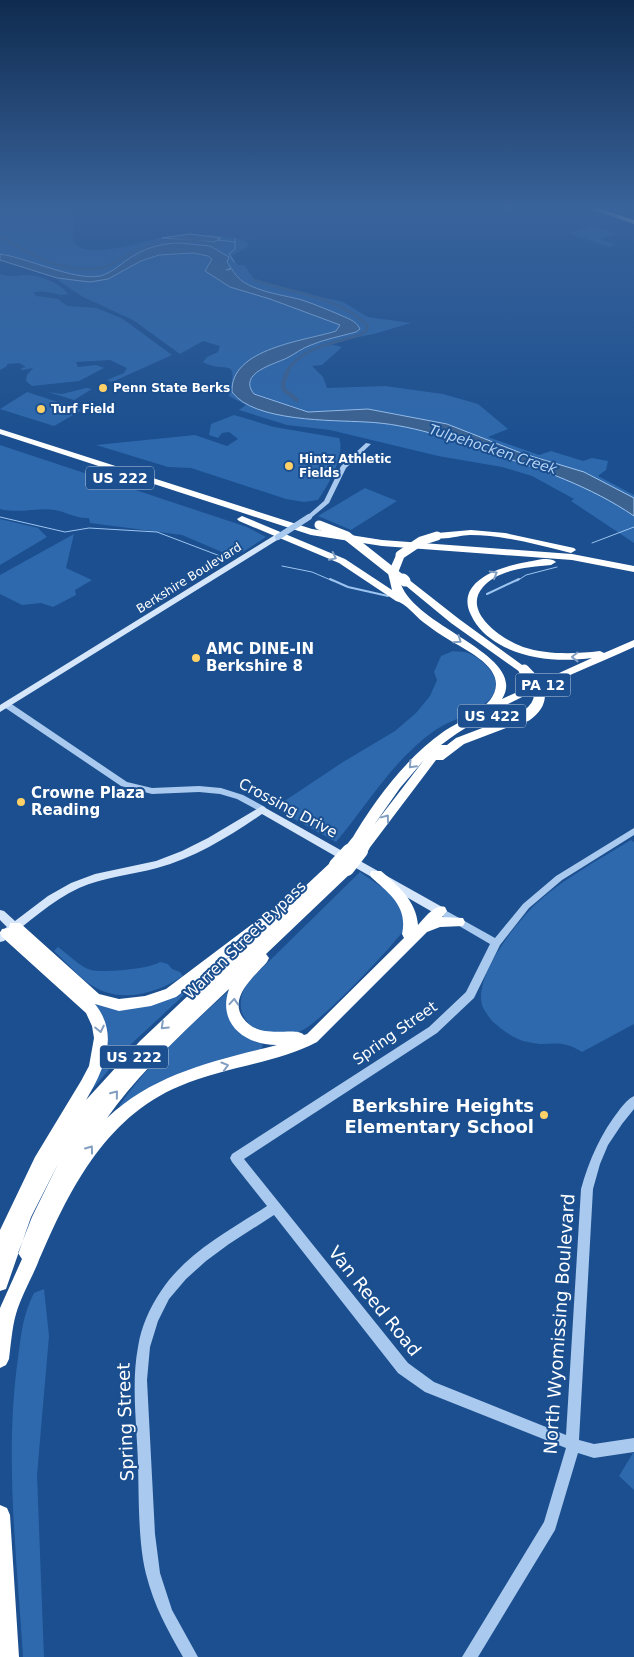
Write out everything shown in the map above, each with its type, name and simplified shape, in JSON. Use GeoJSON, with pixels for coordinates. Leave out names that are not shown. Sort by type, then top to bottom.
{"type":"FeatureCollection","features":[{"type":"Feature","properties":{"kind":"highway","name":"US 222"},"geometry":{"type":"LineString","coordinates":[[0,431],[136,476],[319,525],[347,536],[455,621],[536,680],[540,688],[541,697],[536,707],[526,716],[452,745],[408,789]]}},
{"type":"Feature","properties":{"kind":"highway","name":"US 222"},"geometry":{"type":"LineString","coordinates":[[0,438],[239,518],[342,561],[379,584],[489,662],[501,677],[501,690],[495,701],[463,723]]}},
{"type":"Feature","properties":{"kind":"highway"},"geometry":{"type":"LineString","coordinates":[[136,476],[284,525],[332,536],[382,543],[572,557],[634,569]]}},
{"type":"Feature","properties":{"kind":"highway"},"geometry":{"type":"LineString","coordinates":[[239,518],[312,539],[378,549],[634,569]]}},
{"type":"Feature","properties":{"kind":"highway"},"geometry":{"type":"LineString","coordinates":[[418,612],[402,598],[392,580],[394,564],[400,555],[415,544],[437,536],[468,532],[502,535],[634,569]]}},
{"type":"Feature","properties":{"kind":"highway"},"geometry":{"type":"LineString","coordinates":[[583,564],[534,563],[496,572],[481,583],[475,591],[473,604],[475,614],[480,623],[494,635],[510,645],[532,652],[576,657],[628,648]]}},
{"type":"Feature","properties":{"kind":"highway","name":"Warren Street Bypass"},"geometry":{"type":"LineString","coordinates":[[0,1359],[6,1317],[38,1222],[70,1157],[99,1115],[149,1056],[338,870],[408,789],[434,755],[474,726],[628,648],[634,642]]}},
{"type":"Feature","properties":{"kind":"highway","name":"Warren Street Bypass"},"geometry":{"type":"LineString","coordinates":[[360,845],[410,767],[440,740],[463,723],[628,648]]}},
{"type":"Feature","properties":{"kind":"highway"},"geometry":{"type":"LineString","coordinates":[[5,932],[94,998],[119,1004],[137,1003],[171,993],[338,870]]}},
{"type":"Feature","properties":{"kind":"highway"},"geometry":{"type":"LineString","coordinates":[[338,870],[322,898],[270,949],[237,987],[233,998],[233,1010],[242,1027],[252,1034],[271,1041],[304,1035],[315,1028],[414,934],[434,923],[458,922]]}},
{"type":"Feature","properties":{"kind":"highway","name":"Warren Street Bypass"},"geometry":{"type":"LineString","coordinates":[[0,1283],[27,1209],[54,1156],[111,1081],[156,1034],[338,870]]}},
{"type":"Feature","properties":{"kind":"highway"},"geometry":{"type":"LineString","coordinates":[[376,874],[407,905],[412,919],[414,934]]}},
{"type":"Feature","properties":{"kind":"highway"},"geometry":{"type":"LineString","coordinates":[[6,1317],[66,1185],[95,1142],[117,1118],[140,1099],[177,1080],[298,1045],[312,1038],[438,910]]}},
{"type":"Feature","properties":{"kind":"highway"},"geometry":{"type":"LineString","coordinates":[[0,1253],[20,1203],[54,1138],[93,1072],[99,1059],[102,1038],[99,1021],[91,1009],[5,932]]}},
{"type":"Feature","properties":{"kind":"highway"},"geometry":{"type":"LineString","coordinates":[[0,1515],[8,1657]]}},
{"type":"Feature","properties":{"kind":"main road","name":"Berkshire Boulevard"},"geometry":{"type":"LineString","coordinates":[[4,707],[278,537]]}},
{"type":"Feature","properties":{"kind":"main road","name":"Crossing Drive"},"geometry":{"type":"LineString","coordinates":[[262,809],[438,910]]}},
{"type":"Feature","properties":{"kind":"main road"},"geometry":{"type":"LineString","coordinates":[[0,914],[5,932],[61,892],[84,881],[150,866],[185,854],[227,833],[262,809]]}},
{"type":"Feature","properties":{"kind":"street","name":"Berkshire Boulevard"},"geometry":{"type":"LineString","coordinates":[[278,537],[309,517],[327,502],[340,472],[368,444]]}},
{"type":"Feature","properties":{"kind":"street","name":"Crossing Drive"},"geometry":{"type":"LineString","coordinates":[[4,707],[124,784],[152,791],[199,788],[221,791],[240,797],[262,809]]}},
{"type":"Feature","properties":{"kind":"street","name":"Spring Street"},"geometry":{"type":"LineString","coordinates":[[236,1158],[433,1030],[470,995],[496,943],[517,916],[546,888],[634,831]]}},
{"type":"Feature","properties":{"kind":"street","name":"Crossing Drive"},"geometry":{"type":"LineString","coordinates":[[438,910],[496,943]]}},
{"type":"Feature","properties":{"kind":"street","name":"North Wyomissing Boulevard"},"geometry":{"type":"LineString","coordinates":[[468,1657],[550,1525],[558,1502],[572,1445],[587,1189],[596,1158],[604,1140],[634,1101]]}},
{"type":"Feature","properties":{"kind":"street","name":"Van Reed Road"},"geometry":{"type":"LineString","coordinates":[[236,1158],[390,1353],[419,1381],[572,1445],[594,1451],[634,1445]]}},
{"type":"Feature","properties":{"kind":"street","name":"Spring Street"},"geometry":{"type":"LineString","coordinates":[[191,1657],[175,1631],[162,1602],[149,1550],[141,1380],[142,1354],[154,1313],[176,1279],[192,1263],[276,1207]]}},
{"type":"Feature","properties":{"kind":"shaded area"},"geometry":{"type":"Polygon","coordinates":[[[0,286],[59,286],[68,294],[42,291],[33,293],[36,296],[58,299],[67,306],[97,308],[123,319],[172,355],[112,382],[107,380],[124,373],[127,368],[110,360],[76,362],[78,367],[96,365],[104,368],[79,381],[32,386],[26,381],[27,375],[33,368],[22,370],[21,368],[26,367],[19,363],[7,364],[7,366],[0,370],[0,286]]]}},
{"type":"Feature","properties":{"kind":"shaded area"},"geometry":{"type":"Polygon","coordinates":[[[67,286],[274,286],[343,302],[368,317],[411,323],[374,334],[326,343],[342,347],[322,365],[312,366],[323,377],[327,388],[385,386],[443,394],[478,404],[508,429],[488,437],[539,455],[551,451],[583,461],[592,458],[608,461],[606,470],[598,476],[634,495],[634,543],[571,501],[574,499],[532,476],[502,467],[438,456],[330,430],[287,425],[239,410],[246,405],[229,396],[233,375],[231,370],[203,362],[207,357],[218,352],[220,346],[203,341],[180,354],[133,320],[83,297],[67,286]]]}},
{"type":"Feature","properties":{"kind":"shaded area"},"geometry":{"type":"Polygon","coordinates":[[[86,388],[92,389],[74,400],[48,392],[62,394],[86,388]]]}},
{"type":"Feature","properties":{"kind":"shaded area","name":"Turf Field"},"geometry":{"type":"Polygon","coordinates":[[[27,392],[82,410],[54,426],[0,409],[27,392]]]}},
{"type":"Feature","properties":{"kind":"shaded area"},"geometry":{"type":"Polygon","coordinates":[[[234,415],[274,427],[339,438],[341,445],[335,470],[318,500],[304,502],[286,499],[191,468],[168,467],[96,445],[195,435],[227,446],[238,439],[229,432],[222,433],[218,438],[209,435],[211,424],[234,415]]]}},
{"type":"Feature","properties":{"kind":"shaded area"},"geometry":{"type":"Polygon","coordinates":[[[0,445],[247,527],[266,537],[243,552],[229,555],[182,535],[90,523],[89,518],[55,510],[15,511],[0,509],[0,445]]]}},
{"type":"Feature","properties":{"kind":"shaded area"},"geometry":{"type":"Polygon","coordinates":[[[365,488],[397,501],[351,530],[318,516],[365,488]]]}},
{"type":"Feature","properties":{"kind":"shaded area"},"geometry":{"type":"Polygon","coordinates":[[[0,519],[38,528],[47,537],[0,565],[0,519]]]}},
{"type":"Feature","properties":{"kind":"shaded area"},"geometry":{"type":"Polygon","coordinates":[[[74,534],[66,568],[92,580],[75,590],[76,595],[53,607],[41,603],[22,605],[0,594],[0,575],[74,534]]]}},
{"type":"Feature","properties":{"kind":"shaded area"},"geometry":{"type":"Polygon","coordinates":[[[453,651],[466,652],[473,655],[489,669],[493,675],[496,687],[490,699],[475,710],[434,731],[405,756],[336,842],[285,814],[281,809],[283,802],[343,762],[395,731],[416,713],[430,696],[437,680],[434,672],[441,656],[453,651]]]}},
{"type":"Feature","properties":{"kind":"shaded area"},"geometry":{"type":"Polygon","coordinates":[[[631,840],[634,842],[634,1024],[582,1052],[566,1045],[536,1044],[523,1041],[508,1034],[492,1021],[482,1005],[481,993],[485,979],[500,949],[520,921],[549,892],[631,840]]]}},
{"type":"Feature","properties":{"kind":"shaded area"},"geometry":{"type":"Polygon","coordinates":[[[360,872],[385,889],[396,901],[403,918],[404,930],[371,968],[311,1025],[301,1031],[288,1035],[275,1035],[252,1027],[245,1019],[241,1008],[242,996],[248,982],[360,872]]]}},
{"type":"Feature","properties":{"kind":"shaded area"},"geometry":{"type":"Polygon","coordinates":[[[58,947],[78,963],[91,970],[126,970],[147,967],[160,962],[168,964],[183,976],[150,992],[126,995],[114,994],[102,991],[81,977],[54,951],[58,947]]]}},
{"type":"Feature","properties":{"kind":"shaded area"},"geometry":{"type":"Polygon","coordinates":[[[227,955],[129,1046],[74,1111],[108,1043],[104,1019],[94,1004],[136,1008],[227,955]]]}},
{"type":"Feature","properties":{"kind":"shaded area"},"geometry":{"type":"Polygon","coordinates":[[[233,987],[228,1008],[263,1042],[261,1053],[125,1107],[119,1106],[158,1058],[233,987]]]}},
{"type":"Feature","properties":{"kind":"shaded area"},"geometry":{"type":"Polygon","coordinates":[[[44,1289],[49,1336],[37,1475],[44,1657],[23,1657],[13,1508],[12,1433],[14,1395],[20,1341],[25,1317],[34,1293],[44,1289]]]}},
{"type":"Feature","properties":{"kind":"shaded area"},"geometry":{"type":"Polygon","coordinates":[[[634,1453],[634,1490],[619,1476],[634,1453]]]}},
{"type":"Feature","properties":{"kind":"water","name":"Tulpehocken Creek"},"geometry":{"type":"Polygon","coordinates":[[[252,286],[302,300],[351,320],[360,329],[356,332],[308,346],[260,370],[250,380],[250,387],[254,394],[308,412],[368,409],[447,424],[521,453],[584,472],[634,498],[634,516],[583,487],[547,472],[430,433],[382,423],[294,418],[257,409],[243,402],[232,392],[235,377],[243,365],[256,356],[272,349],[336,331],[340,325],[270,299],[230,287],[252,286]]]}},
{"type":"Feature","properties":{"kind":"waterway"},"geometry":{"type":"LineString","coordinates":[[276,286],[314,297],[343,308],[368,326],[365,332],[359,335],[310,351],[287,371]]}},
{"type":"Feature","properties":{"kind":"waterway"},"geometry":{"type":"LineString","coordinates":[[288,370],[283,383],[284,390],[297,400]]}},
{"type":"Feature","properties":{"kind":"waterway"},"geometry":{"type":"LineString","coordinates":[[0,517],[65,532],[89,528],[157,532],[228,559]]}},
{"type":"Feature","properties":{"kind":"waterway"},"geometry":{"type":"LineString","coordinates":[[592,543],[634,527]]}},
{"type":"Feature","properties":{"kind":"waterway"},"geometry":{"type":"LineString","coordinates":[[282,566],[312,572],[333,581]]}},
{"type":"Feature","properties":{"kind":"waterway"},"geometry":{"type":"LineString","coordinates":[[517,581],[526,575],[557,567]]}},
{"type":"Feature","properties":{"kind":"waterway"},"geometry":{"type":"LineString","coordinates":[[330,579],[348,587],[388,596]]}},
{"type":"Feature","properties":{"kind":"waterway"},"geometry":{"type":"LineString","coordinates":[[487,594],[519,579]]}},
{"type":"Feature","properties":{"kind":"place","name":"Penn State Berks"},"geometry":{"type":"Point","coordinates":[103,388]}},
{"type":"Feature","properties":{"kind":"place","name":"Turf Field"},"geometry":{"type":"Point","coordinates":[41,409]}},
{"type":"Feature","properties":{"kind":"place","name":"Hintz Athletic Fields"},"geometry":{"type":"Point","coordinates":[289,466]}},
{"type":"Feature","properties":{"kind":"place","name":"AMC DINE-IN Berkshire 8"},"geometry":{"type":"Point","coordinates":[196,658]}},
{"type":"Feature","properties":{"kind":"place","name":"Crowne Plaza Reading"},"geometry":{"type":"Point","coordinates":[21,802]}},
{"type":"Feature","properties":{"kind":"place","name":"Berkshire Heights Elementary School"},"geometry":{"type":"Point","coordinates":[544,1115]}}]}
